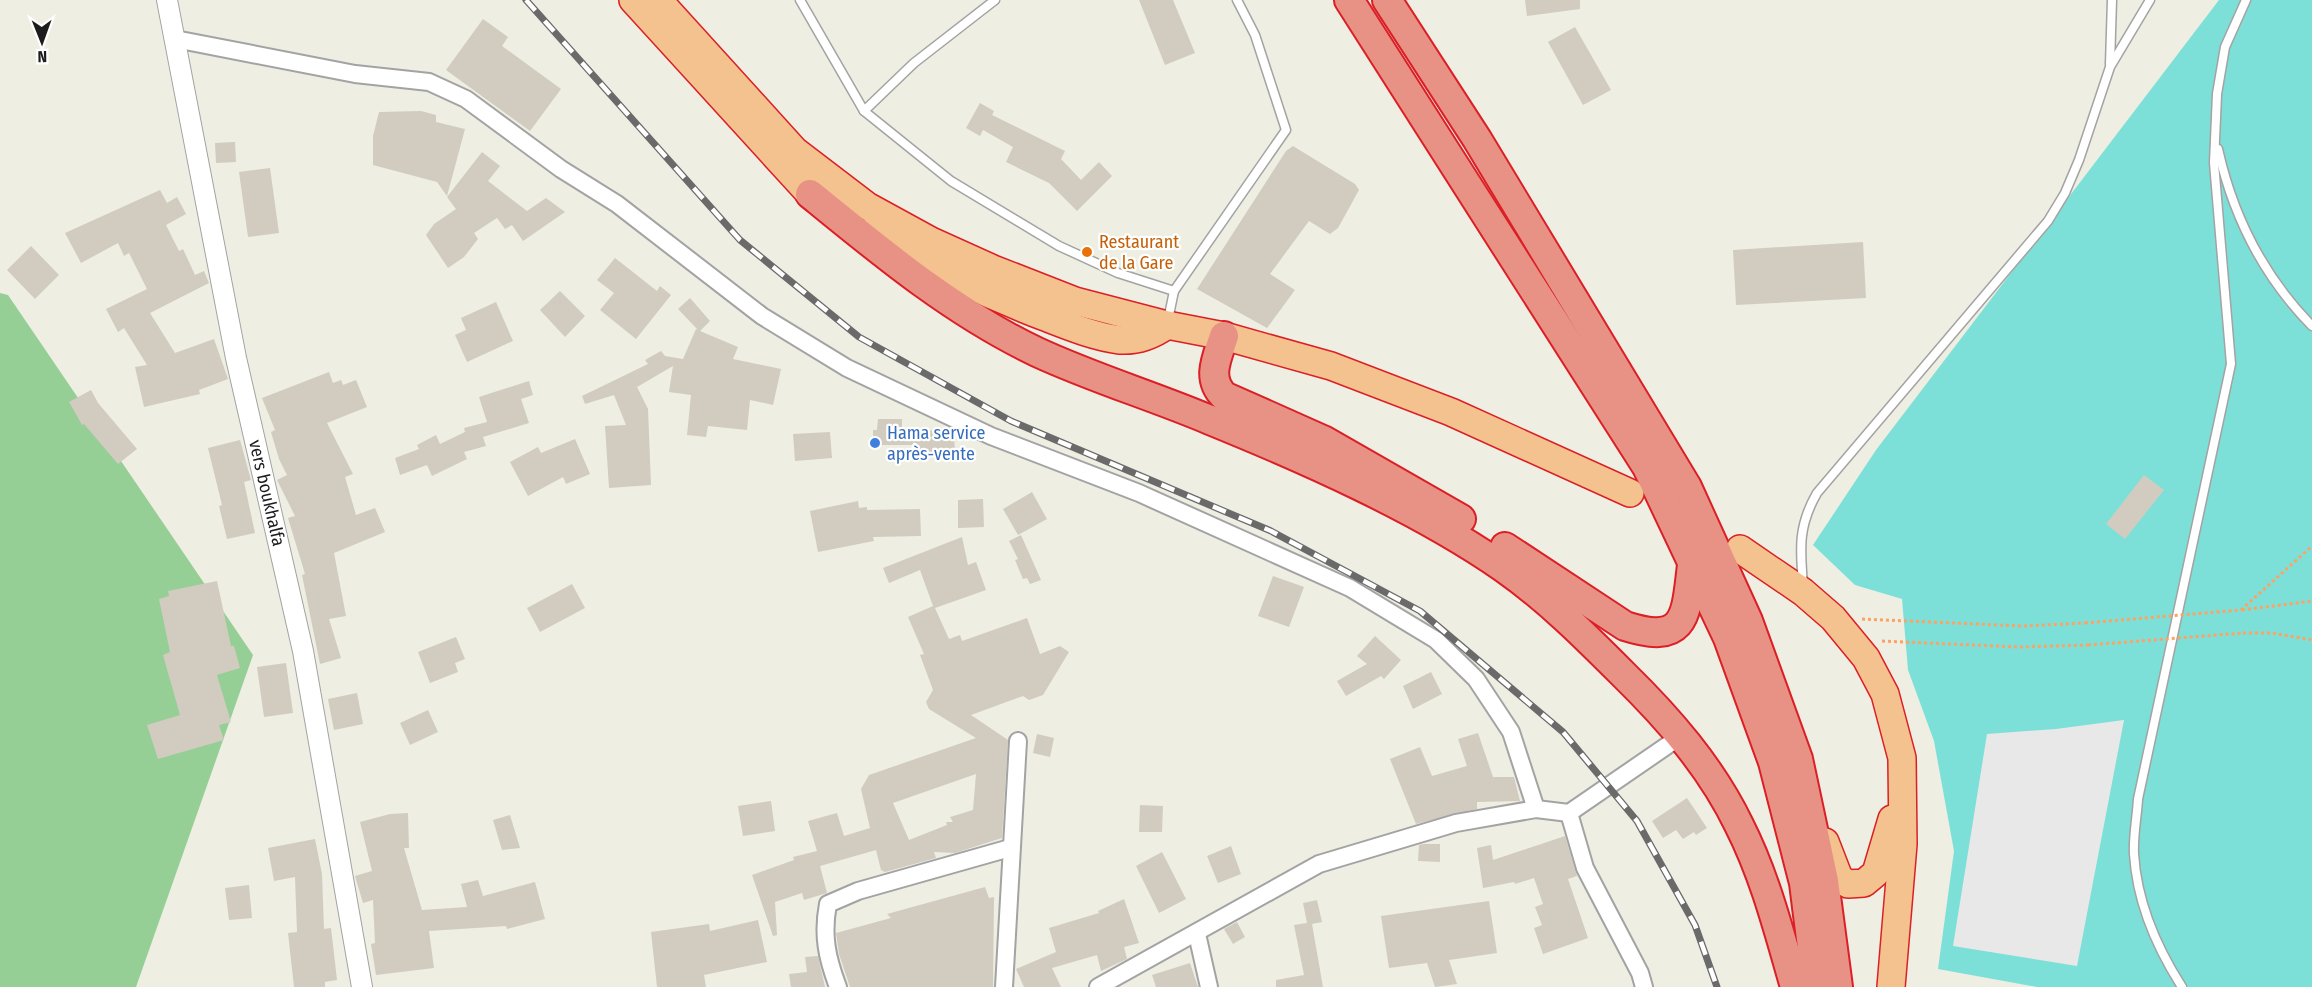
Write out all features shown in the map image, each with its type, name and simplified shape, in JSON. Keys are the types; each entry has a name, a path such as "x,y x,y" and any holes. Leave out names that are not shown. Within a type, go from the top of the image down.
{"highway":[{"path":"633,0 810,194 895,263 968,314 1038,352 1212,421 1358,486 1440,527 1505,568 1561,613 1665,715 1704,765 1739,824 1772,907 1795,987"},
{"path":"658,0 795,151 867,206 931,241 993,269 1075,301 1167,325 1224,336 1331,366 1451,412 1630,493"},
{"path":"1349,0 1647,467 1728,638 1773,762 1804,883 1817,987"},
{"path":"1387,0 1477,139 1687,487 1748,621 1798,759 1836,874 1848,884 1864,884 1876,873 1892,821 1894,722"},
{"path":"810,194 883,239 952,276 1064,325 1109,338 1129,340 1149,336 1167,325"},
{"path":"1224,336 1213,374 1214,382 1224,396 1323,440 1403,484 1464,520 1625,626 1643,632 1660,633 1675,627 1683,619 1687,608 1692,565"},
{"path":"1740,549 1803,592 1833,618 1866,658 1885,694 1902,758 1903,844 1891,987"},
{"path":"1798,759 1824,881 1838,987"}],"street":[{"name":"vers boukhalfa","path":"166,0 236,358 303,651 362,987"},
{"path":"175,39 355,74 429,82 457,95 561,169 617,204 762,316 847,368 991,436 1139,493 1350,588 1436,640 1476,680 1511,732 1536,808"},
{"path":"1098,987 1197,934 1319,864 1456,822 1536,808 1569,813 1681,736"},
{"path":"1004,987 1010,848 1018,741"},
{"path":"1569,813 1585,868 1640,973 1644,987"},
{"path":"838,987 826,957 824,925 828,904 858,891 1010,848"},
{"path":"1197,934 1209,987"}],"lane":[{"path":"800,0 864,111 951,181 1059,246 1118,273 1174,291"},
{"path":"864,111 914,63 995,0"},
{"path":"1167,325 1174,291 1286,130 1255,35 1237,0"},
{"path":"2110,67 2112,0"},
{"path":"1803,592 1800,544 1802,524 1817,493 2048,221 2065,193 2079,160 2110,67 2150,0"},
{"path":"2182,987 2167,963 2142,903 2134,853 2138,799 2231,364 2214,163 2215,135 2217,94 2225,47 2246,0"},
{"path":"2215,135 2236,208 2256,253 2296,310 2312,326"}],"path":[{"path":"2241,610 2312,546"},
{"path":"1833,618 2022,626 2241,610 2312,601"},
{"path":"1850,640 2019,647 2088,645 2243,633 2272,633 2312,640"}],"green space":[{"path":"0,293 8,295 253,655 136,987 0,987"}],"shaded area":[{"path":"2219,0 2312,0 2312,987 2037,987 1938,969 1954,851 1934,741 1908,670 1902,599 1855,585 1813,545 1876,450"},
{"path":"2124,720 2077,966 1953,946 1987,734 2056,729"}],"building":[{"path":"1139,0 1173,0 1195,53 1165,65"},
{"path":"1525,0 1580,0 1580,9 1527,16"},
{"path":"483,19 508,37 502,46 561,89 530,131 446,70"},
{"path":"1575,27 1611,90 1583,105 1548,42"},
{"path":"980,103 994,111 992,115 1065,151 1061,159 1081,180 1099,162 1112,176 1077,211 1049,183 1006,162 1013,147 983,130 980,136 966,128"},
{"path":"421,111 436,115 436,122 465,129 447,196 437,182 373,165 373,136 379,112"},
{"path":"235,142 236,162 216,163 215,143"},
{"path":"1293,146 1355,184 1359,190 1338,228 1330,234 1309,221 1270,274 1295,290 1267,328 1197,289 1286,151"},
{"path":"482,152 500,166 488,181 527,211 546,198 565,212 523,241 512,225 505,229 497,218 474,233 478,239 464,257 448,268 426,235 434,224 456,209 447,197"},
{"path":"270,168 279,233 248,237 239,172"},
{"path":"160,190 167,203 177,197 186,214 166,225 179,251 183,249 195,275 204,271 209,283 150,313 175,353 214,339 228,379 199,390 200,394 144,407 135,367 147,365 124,328 118,332 106,309 147,289 129,253 124,256 118,243 81,263 65,233"},
{"path":"1863,242 1866,298 1736,305 1733,250"},
{"path":"31,246 59,275 35,299 7,270"},
{"path":"615,258 657,291 660,286 671,295 636,339 600,310 614,293 597,280"},
{"path":"560,291 585,316 565,337 540,310"},
{"path":"690,298 710,321 700,331 738,347 733,359 781,369 773,405 750,400 747,430 708,426 706,437 687,435 691,395 669,392 673,366 637,387 648,409 651,485 609,488 605,426 626,425 614,395 585,404 582,396 648,364 645,360 661,351 665,356 683,359 696,329 698,330 678,309"},
{"path":"496,302 513,341 467,362 455,335 466,330 461,318"},
{"path":"329,372 333,383 341,380 343,385 356,380 367,407 327,423 353,474 345,477 356,515 375,508 385,532 334,553 346,616 329,619 341,658 320,664 302,575 305,574 288,518 295,516 277,480 287,475 279,459 271,432 275,430 262,398"},
{"path":"529,381 533,395 521,399 529,423 483,437 486,446 464,452 467,459 432,476 427,465 400,475 395,458 419,449 417,445 436,435 440,444 465,432 464,428 487,422 479,397"},
{"path":"91,390 98,403 137,449 118,464 84,424 82,425 69,402"},
{"path":"878,419 902,419 902,431 954,430 955,455 913,457 912,445 873,445 873,430 877,430"},
{"path":"830,432 832,458 795,461 793,434"},
{"path":"575,439 590,474 566,484 563,477 528,496 510,462 538,447 541,453"},
{"path":"240,440 251,480 244,482 255,533 227,539 219,506 222,505 208,448"},
{"path":"2144,475 2164,490 2125,539 2106,524"},
{"path":"1032,492 1047,519 1018,535 1003,509"},
{"path":"983,499 984,527 958,528 958,500"},
{"path":"858,501 859,508 867,507 867,510 920,509 921,536 873,537 874,541 818,552 810,511"},
{"path":"1021,535 1041,580 1030,584 1027,578 1023,579 1015,560 1018,559 1009,541"},
{"path":"962,537 968,565 976,562 986,590 935,608 949,639 960,635 962,641 1027,618 1040,654 1060,646 1069,652 1043,695 1029,700 1023,696 971,715 1008,740 1002,838 955,853 934,852 936,858 885,872 881,870 876,850 820,866 827,893 804,900 802,893 775,902 777,935 773,936 752,875 794,860 793,857 817,851 808,821 837,813 844,836 870,828 861,789 869,775 976,738 929,709 926,702 933,690 920,655 924,654 908,617 933,606 920,570 889,583 883,568","holes":["976,774 973,810 950,817 953,822 946,822 947,825 909,840 893,803"]},
{"path":"1273,576 1304,587 1289,627 1258,616"},
{"path":"217,581 231,646 234,646 240,668 217,675 231,722 219,725 224,740 158,759 147,725 180,715 163,655 170,652 159,599 169,596 168,591"},
{"path":"572,584 585,608 540,632 527,608"},
{"path":"1375,636 1401,660 1384,679 1381,676 1346,696 1337,681 1367,664 1357,656"},
{"path":"456,637 465,659 455,663 458,672 430,683 418,652"},
{"path":"286,663 293,713 264,717 257,667"},
{"path":"1431,672 1442,694 1413,709 1403,686"},
{"path":"357,693 363,724 334,730 328,699"},
{"path":"428,710 438,732 410,745 400,723"},
{"path":"1478,733 1493,777 1514,777 1520,801 1477,802 1477,809 1416,824 1390,759 1420,747 1432,776 1467,766 1458,739"},
{"path":"1037,734 1054,738 1050,757 1033,753"},
{"path":"1687,798 1707,828 1683,839 1676,830 1663,838 1652,821"},
{"path":"771,801 775,831 743,836 738,806"},
{"path":"1140,805 1163,806 1162,832 1139,832"},
{"path":"408,813 409,848 404,848 422,910 467,907 461,884 478,880 483,896 535,882 545,919 507,929 506,926 429,931 434,968 376,975 371,944 375,943 373,900 363,903 355,876 372,871 360,822 390,814"},
{"path":"510,815 520,848 502,850 493,820"},
{"path":"1565,836 1577,876 1568,879 1588,938 1543,954 1534,928 1542,925 1535,907 1543,904 1534,878 1515,884 1514,882 1483,888 1477,848 1491,845 1493,860"},
{"path":"315,839 322,874 324,929 331,928 337,980 325,982 325,987 294,987 288,933 297,932 295,877 274,881 268,848"},
{"path":"1440,844 1440,862 1418,861 1419,845"},
{"path":"1231,846 1241,874 1218,883 1207,856"},
{"path":"1162,852 1186,899 1159,913 1136,866"},
{"path":"249,885 252,918 229,920 225,888"},
{"path":"985,887 989,898 994,897 993,987 850,987 839,954 836,933 891,918 887,914"},
{"path":"1124,899 1139,943 1124,947 1127,959 1101,971 1097,955 1052,968 1061,987 1024,987 1016,969 1056,952 1049,928 1099,913 1098,911"},
{"path":"1317,900 1322,922 1312,924 1323,987 1276,987 1276,980 1304,975 1294,925 1307,923 1303,903"},
{"path":"1489,901 1497,953 1449,960 1457,984 1435,987 1427,963 1389,968 1381,916"},
{"path":"758,920 767,962 704,975 706,987 657,987 651,932 709,924 710,931"},
{"path":"1237,922 1245,937 1233,944 1224,929"},
{"path":"818,956 825,987 791,987 789,974 807,972 805,957"},
{"path":"1190,963 1198,987 1156,987 1152,975"}],"railway":[{"path":"526,0 740,240 859,337 1011,421 1271,531 1420,611 1563,732 1637,821 1695,925 1717,987"}],"place":[{"name":"Restaurant de la Gare","path":"1087,252"},
{"name":"Hama service après-vente","path":"875,443"}]}
